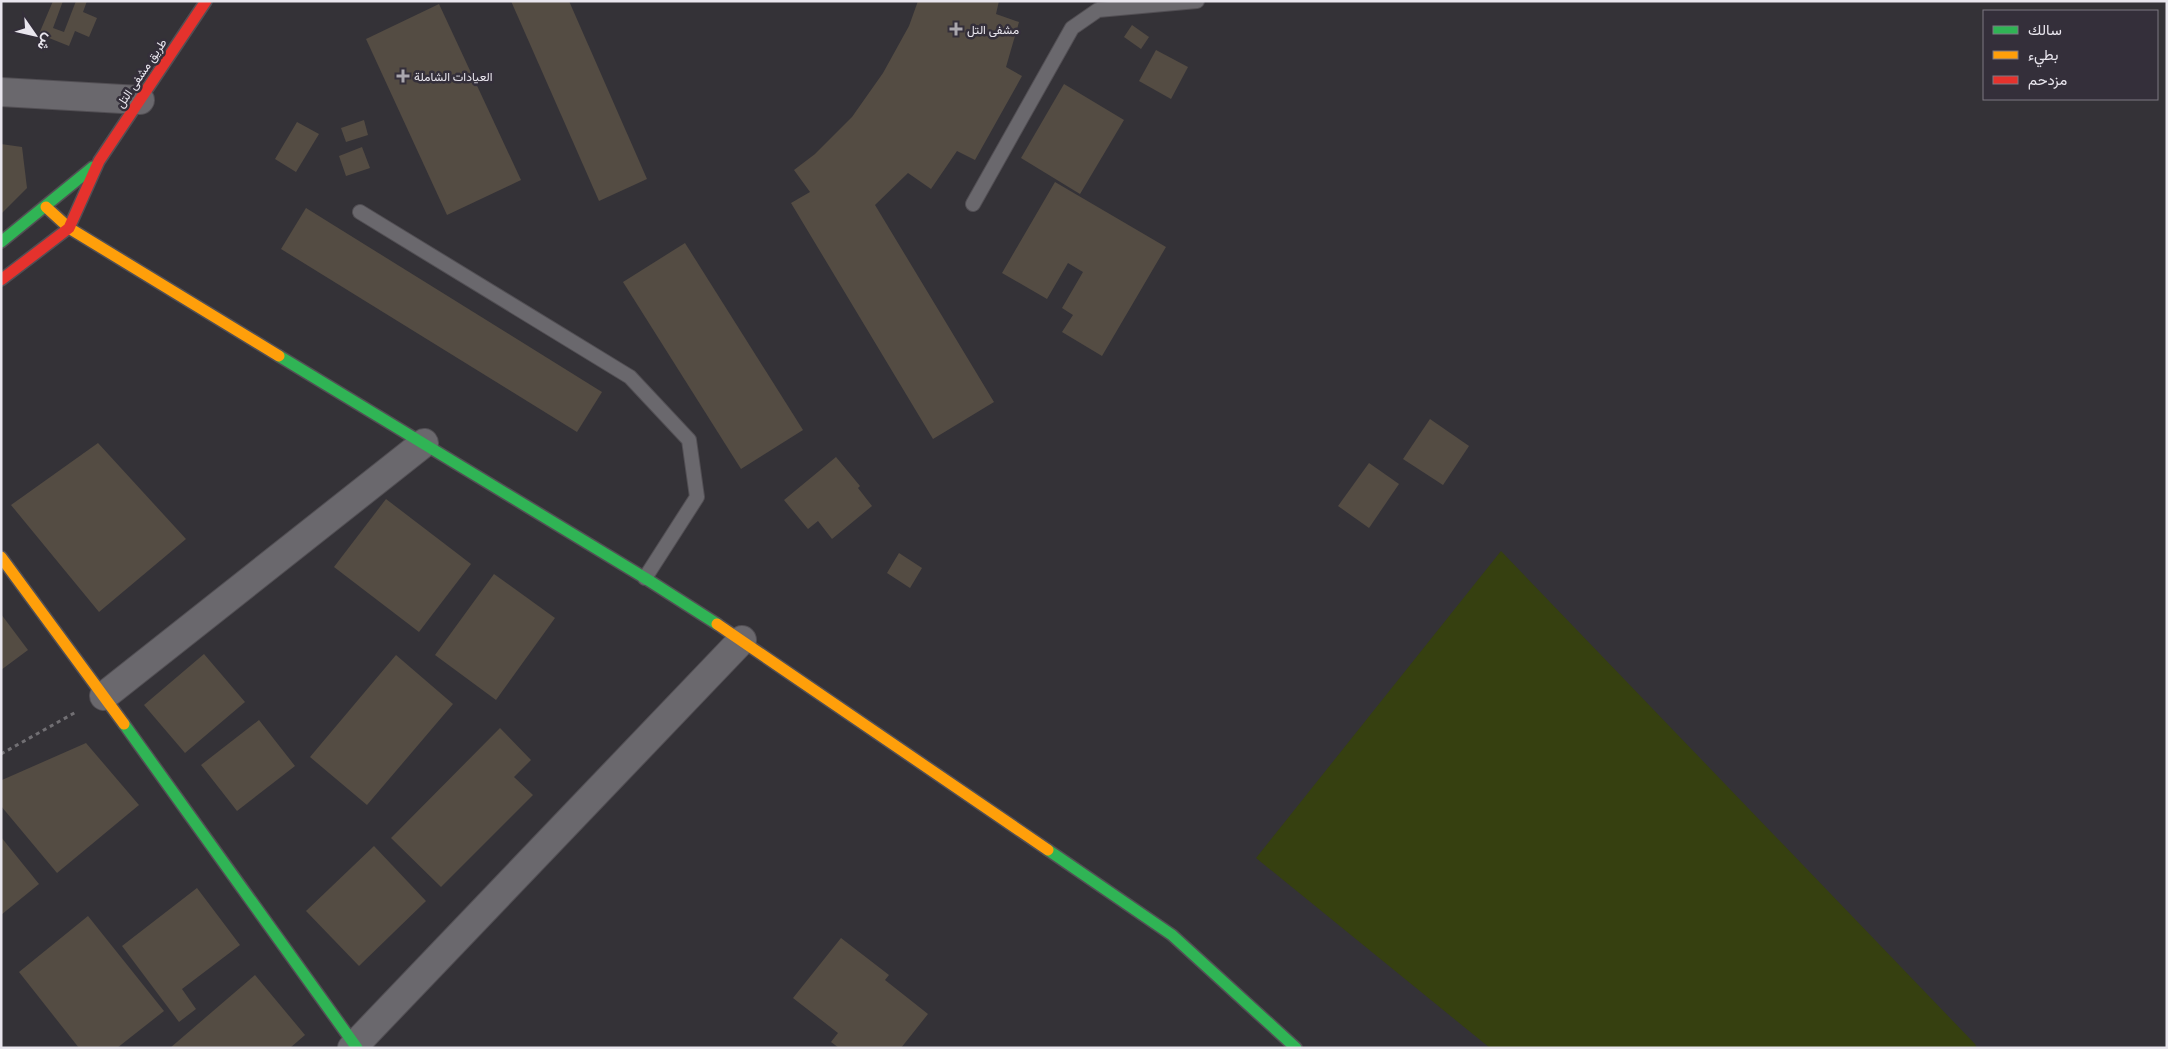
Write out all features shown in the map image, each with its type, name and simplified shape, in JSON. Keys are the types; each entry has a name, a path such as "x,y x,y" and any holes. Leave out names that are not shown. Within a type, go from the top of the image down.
{"street":[{"name":"طريق مشفى التل","path":"1,280 69,228 99,161 206,1"},
{"path":"1,92 140,100"},
{"name":"طريق مشفى التل","path":"1,242 46,207 99,161"},
{"path":"46,207 69,228 645,578 742,640 1172,935 1296,1048"},
{"path":"104,696 424,443"},
{"path":"1,557 104,696 355,1047 742,640"}],"lane":[{"path":"973,204 1072,28 1098,10 1197,1"},
{"path":"360,212 630,377 689,440 698,497 645,578"}],"path":[{"path":"1,754 104,696"}],"green space":[{"path":"1501,551 1977,1048 1490,1048 1256,858"}],"building":[{"path":"53,1 63,1 53,28 64,32 76,1 87,1 83,12 97,18 89,37 75,31 69,46 39,34"},
{"path":"511,1 569,1 647,179 599,201"},
{"path":"918,1 999,1 996,14 1019,22 1006,67 1022,76 975,160 957,151 931,189 908,173 875,205 994,402 933,439 791,203 810,192 794,170 815,154 852,117 883,73 909,26"},
{"path":"439,4 521,180 447,215 366,39"},
{"path":"1132,25 1149,37 1141,49 1124,37"},
{"path":"1156,50 1188,67 1171,99 1139,81"},
{"path":"1064,84 1124,120 1080,194 1021,158"},
{"path":"364,120 368,135 346,142 341,128"},
{"path":"297,122 319,134 296,172 275,159"},
{"path":"1,144 22,147 27,188 1,214"},
{"path":"362,147 370,168 346,176 339,156"},
{"path":"1055,182 1166,247 1102,356 1062,332 1073,315 1062,308 1083,272 1068,263 1047,299 1002,273"},
{"path":"306,208 602,392 577,432 281,249"},
{"path":"685,243 803,430 741,469 623,282"},
{"path":"1430,419 1469,446 1443,485 1403,459"},
{"path":"98,443 186,539 99,612 11,505"},
{"path":"836,457 860,486 858,488 872,506 832,539 818,521 808,529 784,500"},
{"path":"1369,463 1399,484 1369,528 1338,506"},
{"path":"386,499 471,564 419,632 334,567"},
{"path":"899,553 922,568 910,588 887,573"},
{"path":"494,574 555,618 496,700 435,655"},
{"path":"1,614 28,650 1,670"},
{"path":"204,654 245,702 185,753 144,705"},
{"path":"396,655 453,704 367,805 310,757"},
{"path":"259,720 295,766 237,811 201,765"},
{"path":"500,728 531,760 514,777 533,795 441,887 391,838"},
{"path":"86,743 139,805 57,873 1,806 2,780"},
{"path":"1,837 39,884 1,915"},
{"path":"374,846 426,901 359,966 306,911"},
{"path":"197,888 240,945 182,989 196,1009 179,1022 122,946"},
{"path":"88,916 164,1011 117,1048 79,1048 19,972"},
{"path":"841,938 889,975 885,980 928,1014 901,1048 839,1048 831,1042 838,1033 793,998"},
{"path":"255,975 305,1035 290,1048 170,1048"}],"traffic: fast":[{"path":"1,242 93,167"},
{"path":"279,356 645,578 717,624"},
{"path":"124,724 357,1048"},
{"path":"1048,850 1172,935 1296,1048"}],"traffic: slow":[{"path":"46,207 69,228 279,356"},
{"path":"1,557 124,724"},
{"path":"717,624 1048,850"}],"traffic: jam":[{"path":"1,280 69,228 99,161 206,1"}],"place":[{"name":"مشفى التل","path":"956,29"},
{"name":"العيادات الشاملة","path":"403,76"}]}
